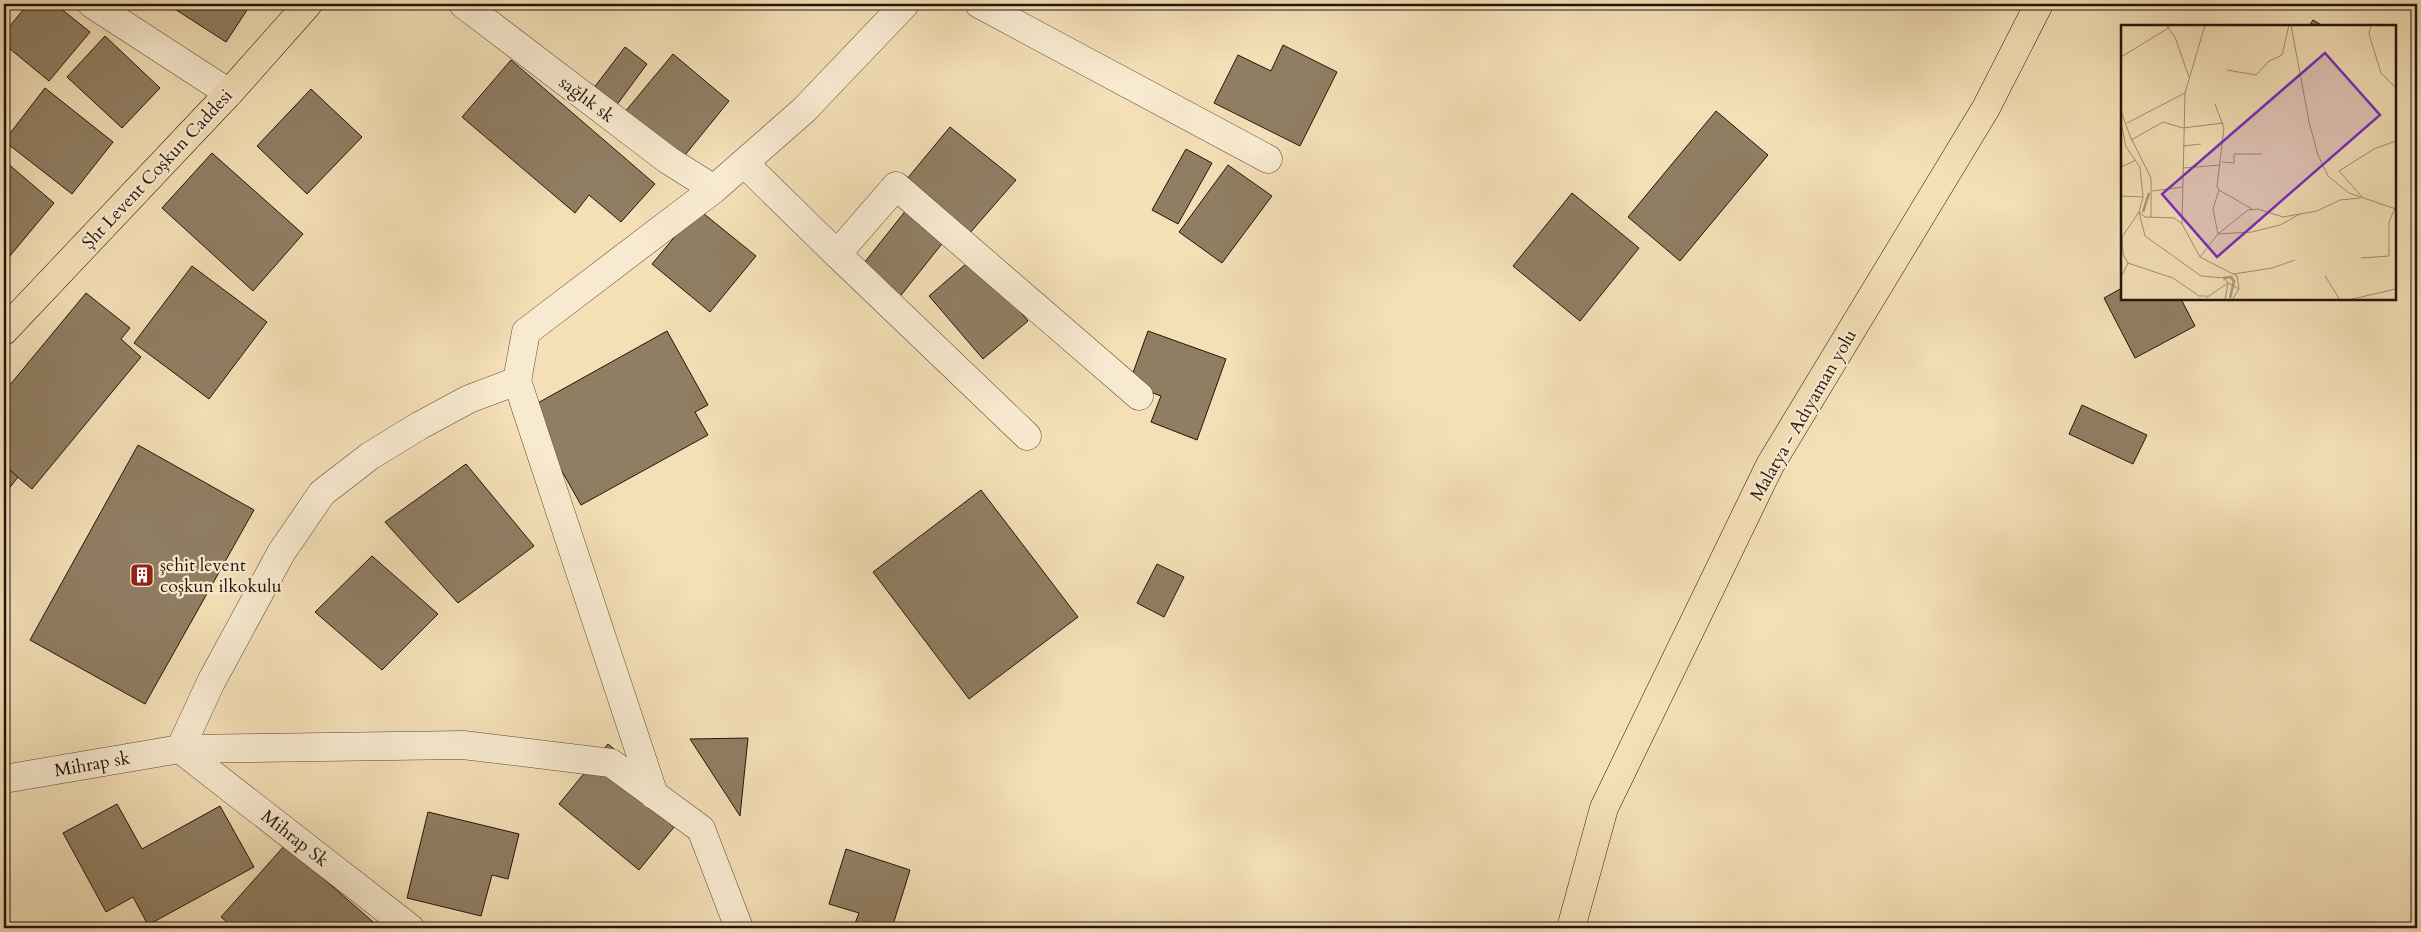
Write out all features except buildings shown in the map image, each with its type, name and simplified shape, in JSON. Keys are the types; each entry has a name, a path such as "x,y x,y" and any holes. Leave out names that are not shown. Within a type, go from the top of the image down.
{"main road":[{"name":"Şht Levent Coşkun Caddesi","path":"4,331 229,93 308,4"},
{"name":"Malatya - Adıyaman yolu","path":"1571,928 1604,808 1770,465 1986,108 2039,4"}],"street":[{"path":"92,4 229,93"},
{"name":"sağlık sk","path":"463,4 668,160 714,189"},
{"path":"654,794 517,381 526,332 714,189 804,110 905,4"},
{"path":"979,4 1268,159"},
{"path":"744,163 836,254 1027,436"},
{"path":"836,254 896,186 1139,396"},
{"path":"180,749 211,682 281,553 322,493 370,456 418,426 469,399 517,381"},
{"name":"Mihrap sk","path":"4,779 180,749 462,746 611,763 701,829 739,928"},
{"name":"Mihrap Sk","path":"180,749 410,928"}],"place":[{"name":"şehit levent coşkun ilkokulu","path":"142,575"}]}
